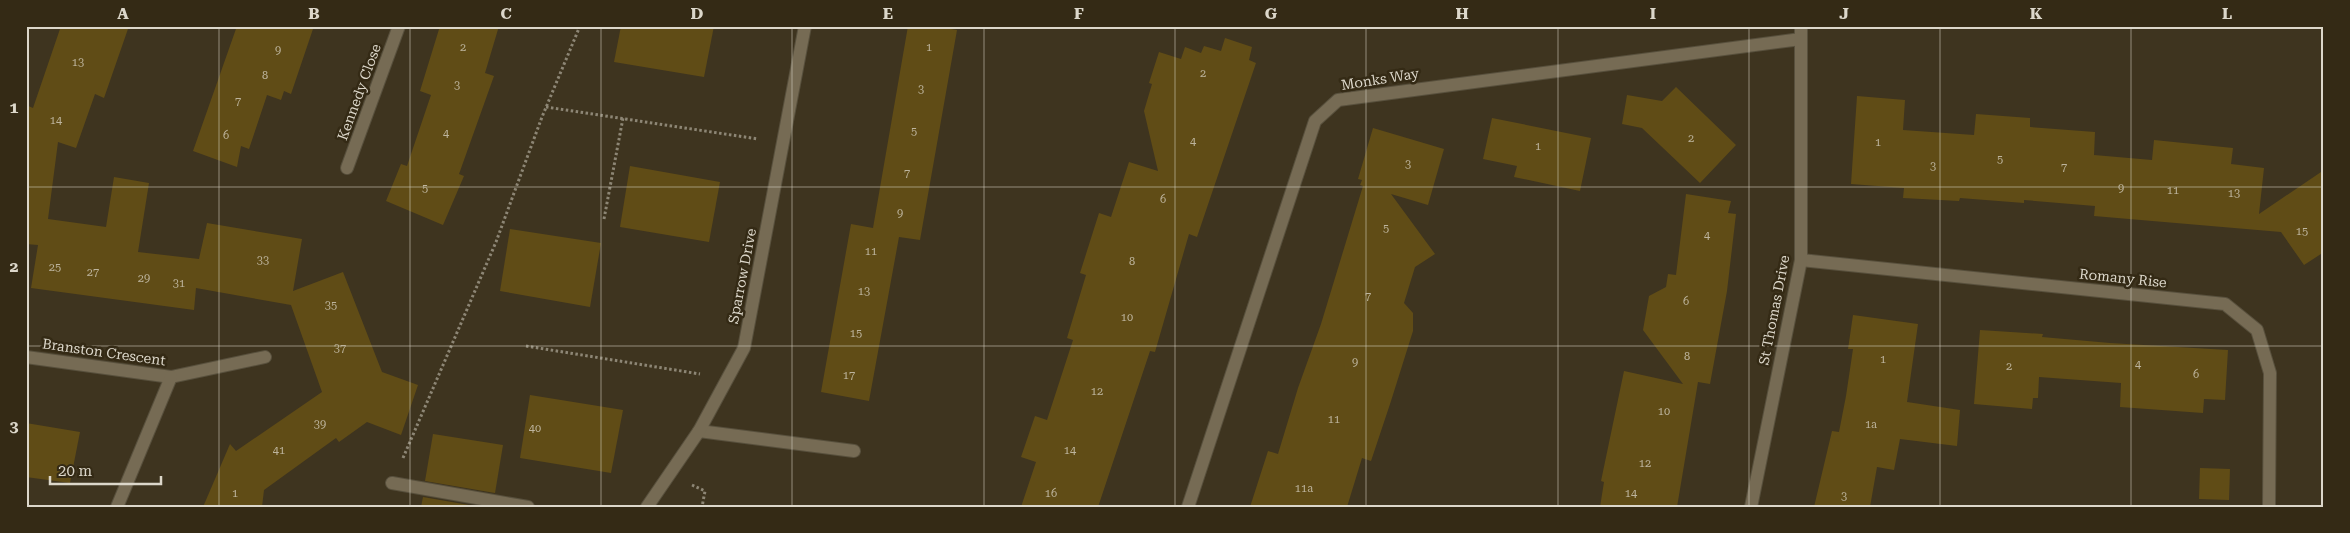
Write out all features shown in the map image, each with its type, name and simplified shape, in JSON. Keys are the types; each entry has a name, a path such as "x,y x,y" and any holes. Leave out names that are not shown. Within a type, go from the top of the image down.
{"street":[{"name":"Kennedy Close","path":"346,168 399,26"},
{"name":"Sparrow Drive","path":"647,507 699,431 744,348 806,26"},
{"name":"St Thomas Drive","path":"1751,507 1801,260 1801,32"},
{"name":"Monks Way","path":"1188,507 1315,121 1338,100 1801,32"},
{"name":"Romany Rise","path":"1801,260 2225,304 2256,330 2270,373 2269,507"},
{"name":"Branston Crescent","path":"26,357 171,377 265,357"},
{"path":"117,507 171,377"},
{"path":"699,431 854,451"},
{"path":"392,483 528,507"}],"path":[{"path":"392,483 496,242 546,107 580,26"},
{"path":"546,107 783,143"},
{"path":"604,219 623,118"},
{"path":"526,346 728,378"}],"building":[{"path":"61,26 129,26 104,98 95,94 76,148 58,142 48,219 106,227 114,177 149,183 138,252 199,259 207,223 302,239 293,291 343,272 382,372 418,385 401,435 367,422 339,442 336,438 264,490 262,507 203,507 230,444 236,451 322,392 291,305 196,288 194,310 31,288 38,245 26,244 26,105 33,108"},
{"path":"237,26 314,26 291,94 284,91 281,100 267,95 249,149 241,146 237,167 193,151"},
{"path":"440,26 499,26 485,73 494,76 459,174 464,176 443,225 386,201 401,164 407,166 431,95 420,91"},
{"path":"621,26 714,26 704,77 614,62"},
{"path":"908,26 933,26 957,30 920,240 899,237 869,401 821,392 851,224 873,228"},
{"path":"1225,38 1252,47 1249,60 1256,63 1197,237 1189,234 1155,352 1150,351 1098,507 1021,507 1036,462 1021,457 1035,416 1047,420 1073,340 1067,338 1086,275 1080,273 1099,213 1111,217 1129,162 1158,171 1144,111 1152,84 1149,83 1159,52 1181,59 1185,47 1201,53 1204,46 1221,51"},
{"path":"1676,87 1736,145 1700,183 1642,128 1622,124 1627,95 1662,101"},
{"path":"1857,96 1905,100 1903,130 1974,135 1976,114 2030,118 2030,127 2095,132 2094,155 2152,160 2154,140 2233,148 2231,164 2264,168 2259,214 2324,170 2324,252 2304,265 2281,232 2094,216 2095,206 2024,200 2024,203 1960,198 1959,201 1903,198 1904,188 1851,184"},
{"path":"1492,118 1591,138 1580,191 1514,177 1517,166 1483,159"},
{"path":"1373,128 1444,149 1428,205 1391,194 1435,254 1415,267 1404,303 1413,313 1413,331 1391,401 1371,461 1362,458 1347,507 1250,507 1268,451 1278,454 1298,388 1321,324 1363,186 1360,185 1362,180 1358,179"},
{"path":"630,166 720,182 709,242 620,227"},
{"path":"1686,194 1731,201 1728,213 1736,214 1727,291 1710,384 1698,382 1677,507 1600,507 1604,482 1601,481 1624,371 1683,384 1643,330 1649,296 1666,287 1668,274 1676,275"},
{"path":"510,229 601,243 590,307 500,291"},
{"path":"1853,315 1918,324 1907,402 1960,410 1957,446 1900,439 1894,470 1877,467 1870,507 1814,507 1832,431 1839,432 1853,349 1848,349"},
{"path":"1980,330 2043,334 2042,337 2110,343 2228,350 2225,400 2204,399 2203,413 2120,407 2121,383 2039,377 2038,398 2033,398 2032,409 1974,404"},
{"path":"530,395 623,410 611,473 520,458"},
{"path":"26,423 80,432 70,483 26,477"},
{"path":"433,434 503,445 495,493 425,481"},
{"path":"2200,468 2230,469 2229,500 2199,499"},
{"path":"423,497 480,507 421,507"}]}
